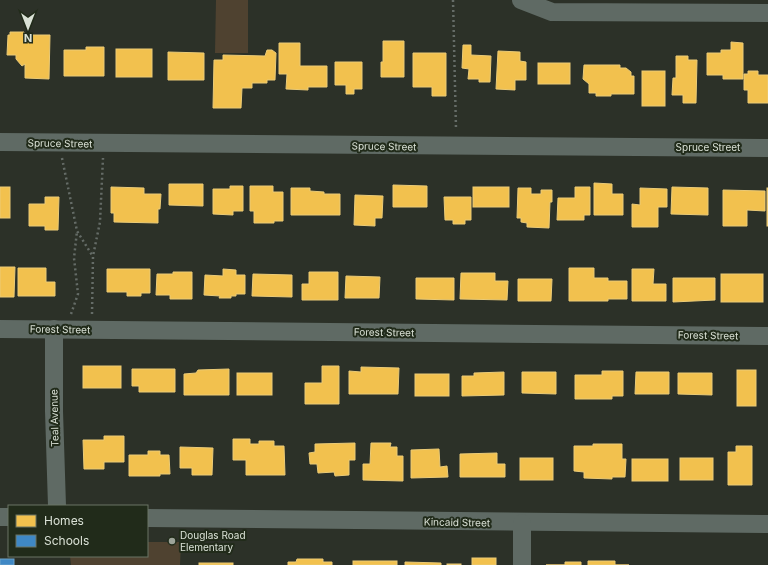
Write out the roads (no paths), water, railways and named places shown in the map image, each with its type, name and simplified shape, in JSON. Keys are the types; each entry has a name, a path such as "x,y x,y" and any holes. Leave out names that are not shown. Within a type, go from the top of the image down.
{"street":[{"path":"521,0 552,12 768,13"},
{"name":"Spruce Street","path":"0,142 768,148"},
{"name":"Forest Street","path":"0,329 768,336"},
{"name":"Teal Avenue","path":"54,329 54,411 57,505"},
{"name":"Kincaid Street","path":"148,518 522,523 768,524"},
{"path":"522,523 522,565"}],"place":[{"name":"Douglas Road Elementary","path":"172,541"}]}
